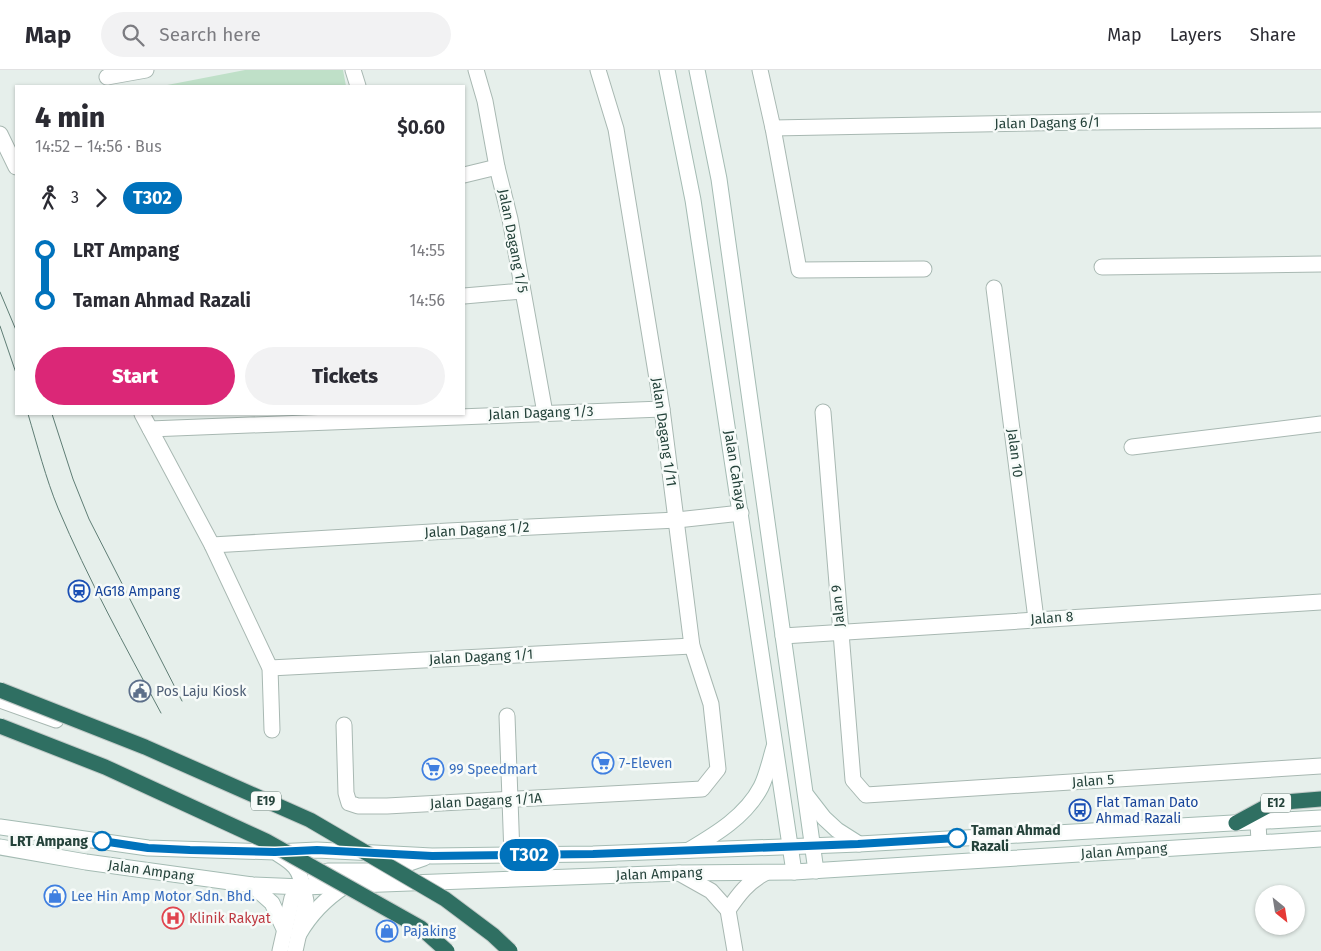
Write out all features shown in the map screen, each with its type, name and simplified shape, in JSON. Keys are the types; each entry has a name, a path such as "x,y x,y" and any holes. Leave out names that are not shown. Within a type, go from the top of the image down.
{"highway":[{"name":"E19","path":"0,690 145,747 310,820 446,899 510,951"},
{"path":"0,726 105,767 266,841 421,928 447,951"},
{"name":"E12","path":"1236,823 1274,803 1321,799"}],"street":[{"path":"107,78 146,70"},
{"path":"353,70 358,85"},
{"name":"Jalan Dagang 1/5","path":"476,70 485,101 497,167 510,219 545,413"},
{"name":"Jalan Dagang 1/11","path":"598,70 616,129 662,409 692,646 711,704 718,769 702,789"},
{"name":"Jalan Cahaya","path":"667,70 693,200 794,872"},
{"name":"Jalan Cahaya","path":"697,70 720,179 816,871"},
{"path":"760,70 773,128 799,270 924,269"},
{"name":"Jalan Dagang 6/1","path":"773,128 1076,122 1321,120"},
{"path":"0,134 15,165"},
{"path":"465,175 497,167"},
{"path":"1102,267 1321,264"},
{"name":"Jalan 10","path":"994,288 1036,619"},
{"path":"465,296 522,291"},
{"name":"Jalan Dagang 1/3","path":"465,415 662,409"},
{"name":"Jalan 9","path":"823,412 853,780 866,795"},
{"path":"143,415 212,545 270,668 272,730"},
{"name":"Jalan Dagang 1/3","path":"150,429 280,419 457,415"},
{"path":"1132,446 1321,424"},
{"name":"Jalan Dagang 1/2","path":"212,545 677,520 741,513"},
{"name":"Jalan 8","path":"783,636 1321,602"},
{"name":"Jalan Dagang 1/1","path":"270,668 692,646"},
{"path":"0,700 56,720"},
{"path":"506,716 512,855"},
{"name":"Jalan Dagang 1/1A","path":"344,725 346,793 349,803 358,806 510,800 702,789"},
{"path":"688,850 718,832 744,811 754,799 762,785 776,743"},
{"name":"Jalan 5","path":"866,795 1321,766"},
{"path":"806,795 824,818 837,830 858,844"},
{"name":"Jalan Ampang","path":"0,827 148,848 275,852 317,850 432,856 813,846 1321,818"},
{"path":"1258,822 1259,842"},
{"name":"Jalan Ampang","path":"0,847 86,862 252,885 304,887 679,873 816,871 1321,839"},
{"path":"275,852 297,868 304,887 306,901 292,932 280,951"},
{"path":"304,887 312,877 319,873 328,871 387,872 432,856"},
{"path":"679,873 711,891 728,910 735,951"},
{"path":"728,910 743,889 753,880 766,873"},
{"path":"252,885 272,903 292,932 295,951"},
{"path":"292,932 326,898 345,886"}],"green space":[{"path":"245,70 343,70 346,85 167,85"}],"tram line":[{"path":"0,292 15,328"},
{"path":"0,326 15,370"},
{"path":"28,415 58,508 107,612 161,713"},
{"path":"52,415 73,479 89,519 182,701"}],"bus line":[{"name":"T302","path":"102,841 148,848 190,850 275,852 317,850 432,856 593,854 858,844 957,838"}],"place":[{"name":"AG18 Ampang","path":"79,591"},
{"name":"Pos Laju Kiosk","path":"140,691"},
{"name":"7-Eleven","path":"603,763"},
{"name":"99 Speedmart","path":"433,769"},
{"name":"Flat Taman Dato Ahmad Razali","path":"1080,810"},
{"name":"Taman Ahmad Razali","path":"957,838"},
{"name":"LRT Ampang","path":"102,841"},
{"name":"Lee Hin Amp Motor Sdn. Bhd.","path":"55,896"},
{"name":"Klinik Rakyat","path":"173,918"},
{"name":"Pajaking","path":"387,931"}]}
